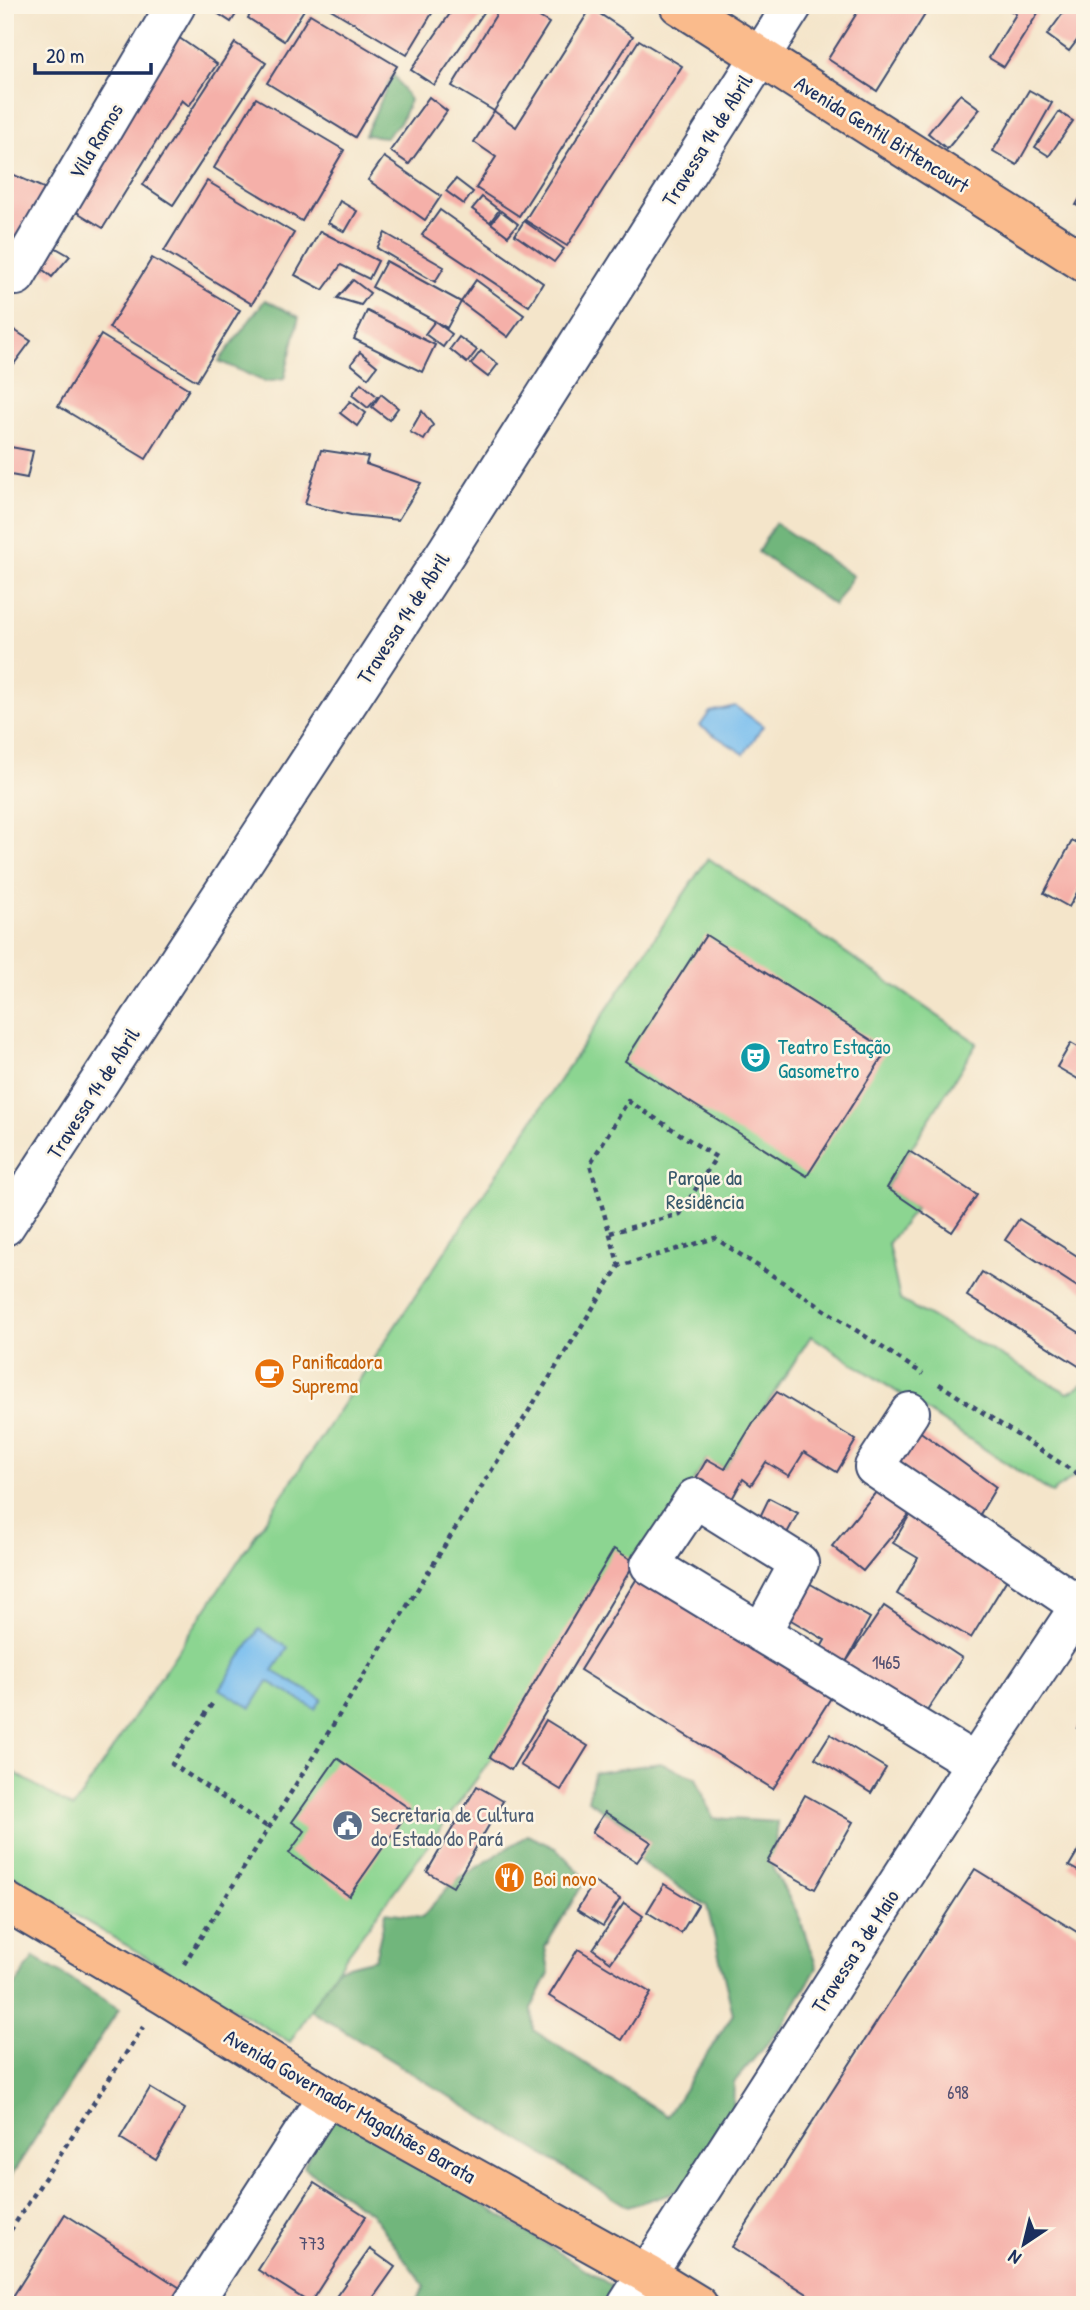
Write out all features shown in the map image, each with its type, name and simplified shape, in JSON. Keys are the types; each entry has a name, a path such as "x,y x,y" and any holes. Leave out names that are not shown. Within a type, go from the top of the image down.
{"main road":[{"name":"Avenida Gentil Bittencourt","path":"679,5 1085,262"},
{"name":"Avenida Governador Magalhães Barata","path":"5,1901 164,1995 637,2289 698,2305"}],"street":[{"name":"Vila Ramos","path":"16,276 176,5"},
{"name":"Travessa 14 de Abril","path":"5,1226 447,551 793,5"},
{"path":"910,1412 874,1467 1082,1602"},
{"name":"Travessa 3 de Maio","path":"637,2289 975,1763 1082,1602"},
{"path":"761,1633 975,1763"},
{"path":"192,2305 327,2096"}],"path":[{"path":"610,1233 680,1214 716,1157 628,1101 590,1164 619,1266"},
{"path":"5,2239 164,1995 619,1266 715,1238 925,1375"},
{"path":"937,1383 1085,1479"},
{"path":"212,1704 172,1764 269,1828"}],"green space":[{"path":"393,74 410,100 401,121 386,137 365,135"},
{"path":"265,300 299,317 284,379 265,382 219,361"},
{"path":"775,523 853,576 834,605 758,552"},
{"name":"Parque da Residência","path":"708,858 977,1043 887,1187 916,1208 888,1244 900,1300 1068,1393 1085,1383 1085,1460 1077,1474 1052,1493 811,1336 725,1469 706,1460 691,1487 337,1969 290,2042 33,1890 5,1869 5,1767 73,1808"},
{"path":"660,1763 696,1778 713,1818 777,1822 773,1869 798,1914 817,1968 783,2025 734,2082 733,2112 686,2188 628,2207 310,2010 337,1969 375,1959 386,1912 422,1917 451,1884 528,1835 557,1849 586,1879 545,1947 549,1973 532,2007 533,2030 667,2116 733,2014 707,1906 634,1857 650,1842 588,1800 594,1773"},
{"path":"34,1957 119,2009 5,2185 5,2001"},
{"path":"334,2110 631,2298 627,2305 413,2305 425,2287 371,2213 303,2167"}],"water":[{"path":"735,706 763,726 744,754 700,726 710,712"},
{"path":"259,1629 288,1648 273,1671 322,1699 315,1709 268,1681 251,1708 220,1689"}],"building":[{"path":"205,5 242,5 231,22"},
{"path":"256,5 307,5 284,41 248,18"},
{"path":"324,5 437,5 407,55"},
{"path":"456,5 489,5 434,85 411,70"},
{"path":"502,5 520,5 549,23 494,111 452,86"},
{"path":"862,5 931,5 877,91 828,59"},
{"path":"1002,5 1043,5 1004,67 989,58 1016,14"},
{"path":"1069,5 1085,5 1085,30 1069,51 1047,35"},
{"path":"591,8 633,36 519,216 476,188 496,157 474,142 494,111 516,127"},
{"path":"310,14 397,66 355,137 267,83"},
{"path":"175,35 217,64 189,106 182,100 103,228 72,209"},
{"path":"639,40 682,66 567,246 525,220"},
{"path":"235,43 266,63 173,205 143,185"},
{"path":"1029,90 1052,103 1017,165 993,151"},
{"path":"960,94 980,109 947,149 928,133"},
{"path":"429,97 447,111 409,164 390,151"},
{"path":"256,98 344,150 302,221 214,168"},
{"path":"1059,112 1073,121 1049,156 1035,147"},
{"path":"384,157 441,196 425,220 368,180"},
{"path":"5,171 48,190 5,262"},
{"path":"456,179 473,192 464,204 446,191"},
{"path":"207,181 294,233 252,304 164,251"},
{"path":"1085,189 1085,210 1076,205"},
{"path":"482,197 499,210 490,222 472,209"},
{"path":"340,201 357,211 345,232 328,223"},
{"path":"440,210 543,283 529,306 422,235"},
{"path":"501,211 518,224 508,236 491,223"},
{"path":"524,221 564,249 554,262 515,235"},
{"path":"320,231 378,261 369,279 341,265 323,290 295,275"},
{"path":"385,233 444,267 435,282 377,248"},
{"path":"49,244 70,256 52,277 36,264"},
{"path":"152,258 240,310 197,381 109,328"},
{"path":"386,261 461,302 447,328 436,322 452,334 443,347 425,334 435,321 372,287"},
{"path":"353,280 370,293 361,305 337,298"},
{"path":"476,280 524,315 508,337 461,302"},
{"path":"367,311 435,345 422,372 354,339"},
{"path":"5,324 31,341 5,376"},
{"path":"101,335 189,389 146,459 58,406"},
{"path":"459,337 477,350 467,363 450,349"},
{"path":"481,351 498,364 488,377 471,364"},
{"path":"360,352 377,366 368,378 351,364"},
{"path":"361,383 378,397 368,408 352,395"},
{"path":"381,394 398,408 389,420 372,407"},
{"path":"350,401 366,413 357,426 340,413"},
{"path":"422,411 433,425 424,440 410,432"},
{"path":"5,446 33,451 27,478 5,474"},
{"path":"321,450 368,457 366,464 421,483 398,520 351,515 305,504"},
{"path":"1072,841 1085,847 1085,878 1069,907 1044,893"},
{"path":"706,935 887,1050 807,1176 625,1061"},
{"path":"1071,1043 1085,1051 1085,1083 1057,1067"},
{"path":"909,1151 977,1195 952,1232 887,1188"},
{"path":"1019,1219 1085,1261 1085,1292 1005,1240"},
{"path":"982,1272 1085,1336 1085,1370 967,1296"},
{"path":"777,1392 856,1440 837,1472 804,1452 789,1476 766,1462 751,1485 743,1479 727,1508 691,1487 707,1459 725,1469 754,1421"},
{"path":"911,1425 996,1487 976,1521 897,1464"},
{"path":"881,1486 912,1511 863,1571 832,1546"},
{"path":"769,1498 798,1513 786,1535 758,1521"},
{"path":"912,1511 1012,1571 971,1638 897,1594 918,1558 893,1543"},
{"path":"614,1549 635,1562 511,1770 490,1757"},
{"path":"641,1572 834,1693 773,1789 580,1670"},
{"path":"800,1578 870,1618 846,1662 884,1606 962,1658 921,1720 818,1653 825,1640 779,1613"},
{"path":"1085,1715 1085,1732 1077,1728"},
{"path":"546,1720 588,1746 561,1790 520,1765"},
{"path":"830,1734 886,1768 871,1793 815,1758"},
{"name":"Secretaria de Cultura do Estado do Pará","path":"337,1758 410,1809 349,1896 289,1853 305,1831 292,1822"},
{"path":"477,1786 503,1801 453,1887 427,1872"},
{"path":"805,1795 853,1822 815,1889 767,1862"},
{"path":"605,1812 651,1842 637,1862 592,1832"},
{"path":"1085,1839 1085,1875 1069,1866"},
{"path":"975,1869 1085,1937 1085,2305 825,2305 732,2247"},
{"path":"594,1882 620,1899 603,1926 577,1910"},
{"path":"664,1884 698,1905 681,1933 647,1912"},
{"path":"624,1903 643,1916 611,1962 593,1949"},
{"path":"578,1949 651,1993 622,2040 549,1996"},
{"path":"150,2088 185,2109 156,2160 120,2138"},
{"path":"314,2183 366,2216 310,2303 258,2270"},
{"path":"65,2214 185,2291 176,2305 23,2305 12,2298"},
{"path":"370,2249 395,2267 368,2305 330,2305"}],"place":[{"name":"Teatro Estação Gasometro","path":"755,1058"},
{"name":"Panificadora Suprema","path":"269,1373"},
{"name":"Secretaria de Cultura do Estado do Pará","path":"348,1826"},
{"name":"Boi novo","path":"510,1878"}]}
